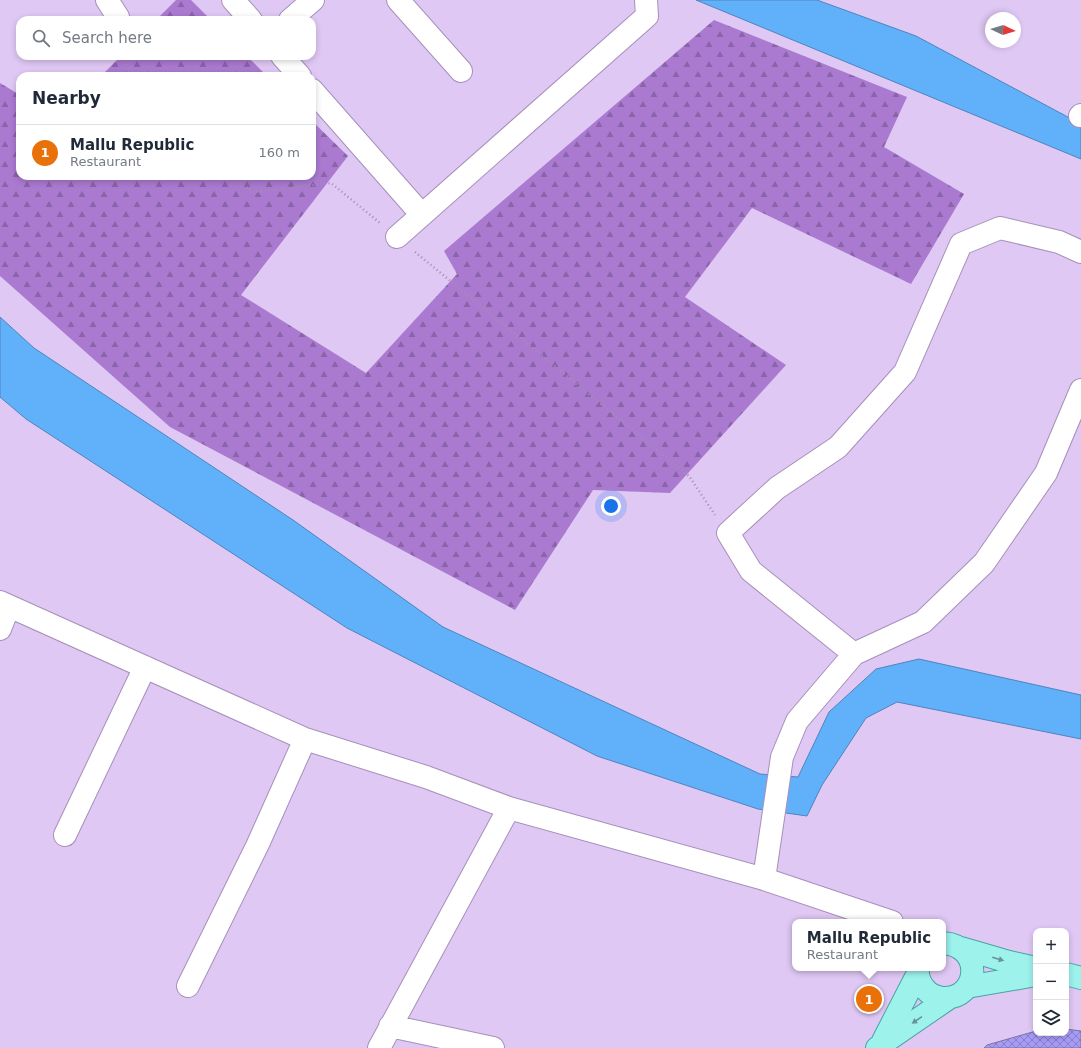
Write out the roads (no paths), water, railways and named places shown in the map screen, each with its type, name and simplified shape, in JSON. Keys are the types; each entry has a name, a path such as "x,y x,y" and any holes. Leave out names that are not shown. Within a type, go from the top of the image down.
{"main road":[{"path":"950,944 1009,962 1033,967"},
{"path":"879,1046 949,998 959,994 967,987 972,977 972,966 969,956 950,944"},
{"path":"918,972 921,985 928,993 938,997 949,998"},
{"path":"879,1046 918,972"},
{"path":"1069,975 1081,978"},
{"path":"967,987 1033,976"}],"street":[{"path":"233,0 247,16"},
{"path":"295,16 313,0"},
{"path":"398,0 461,71"},
{"path":"397,237 647,16 646,0"},
{"path":"286,60 296,72"},
{"path":"316,95 422,215"},
{"path":"854,654 751,571 728,533 777,488 838,447 905,372 961,244 1000,228 1060,242 1081,252"},
{"path":"764,879 782,757 797,721 854,654 923,622 984,563 1046,473 1081,390"},
{"path":"0,628 4,604 305,739 426,777 509,808 764,879 881,919"},
{"path":"65,835 145,667"},
{"path":"188,986 258,844 305,739"},
{"path":"379,1048 509,808"},
{"path":"390,1026 493,1048"}],"water":[{"path":"696,0 817,0 916,36 1081,124 1081,159"},
{"path":"0,317 34,348 293,520 443,627 760,774 798,777 829,712 876,669 919,659 1081,695 1081,739 897,702 866,718 822,785 807,816 758,809 597,756 347,628 26,419 0,397"}],"place":[{"name":"Mallu Republic","path":"869,999"}]}
